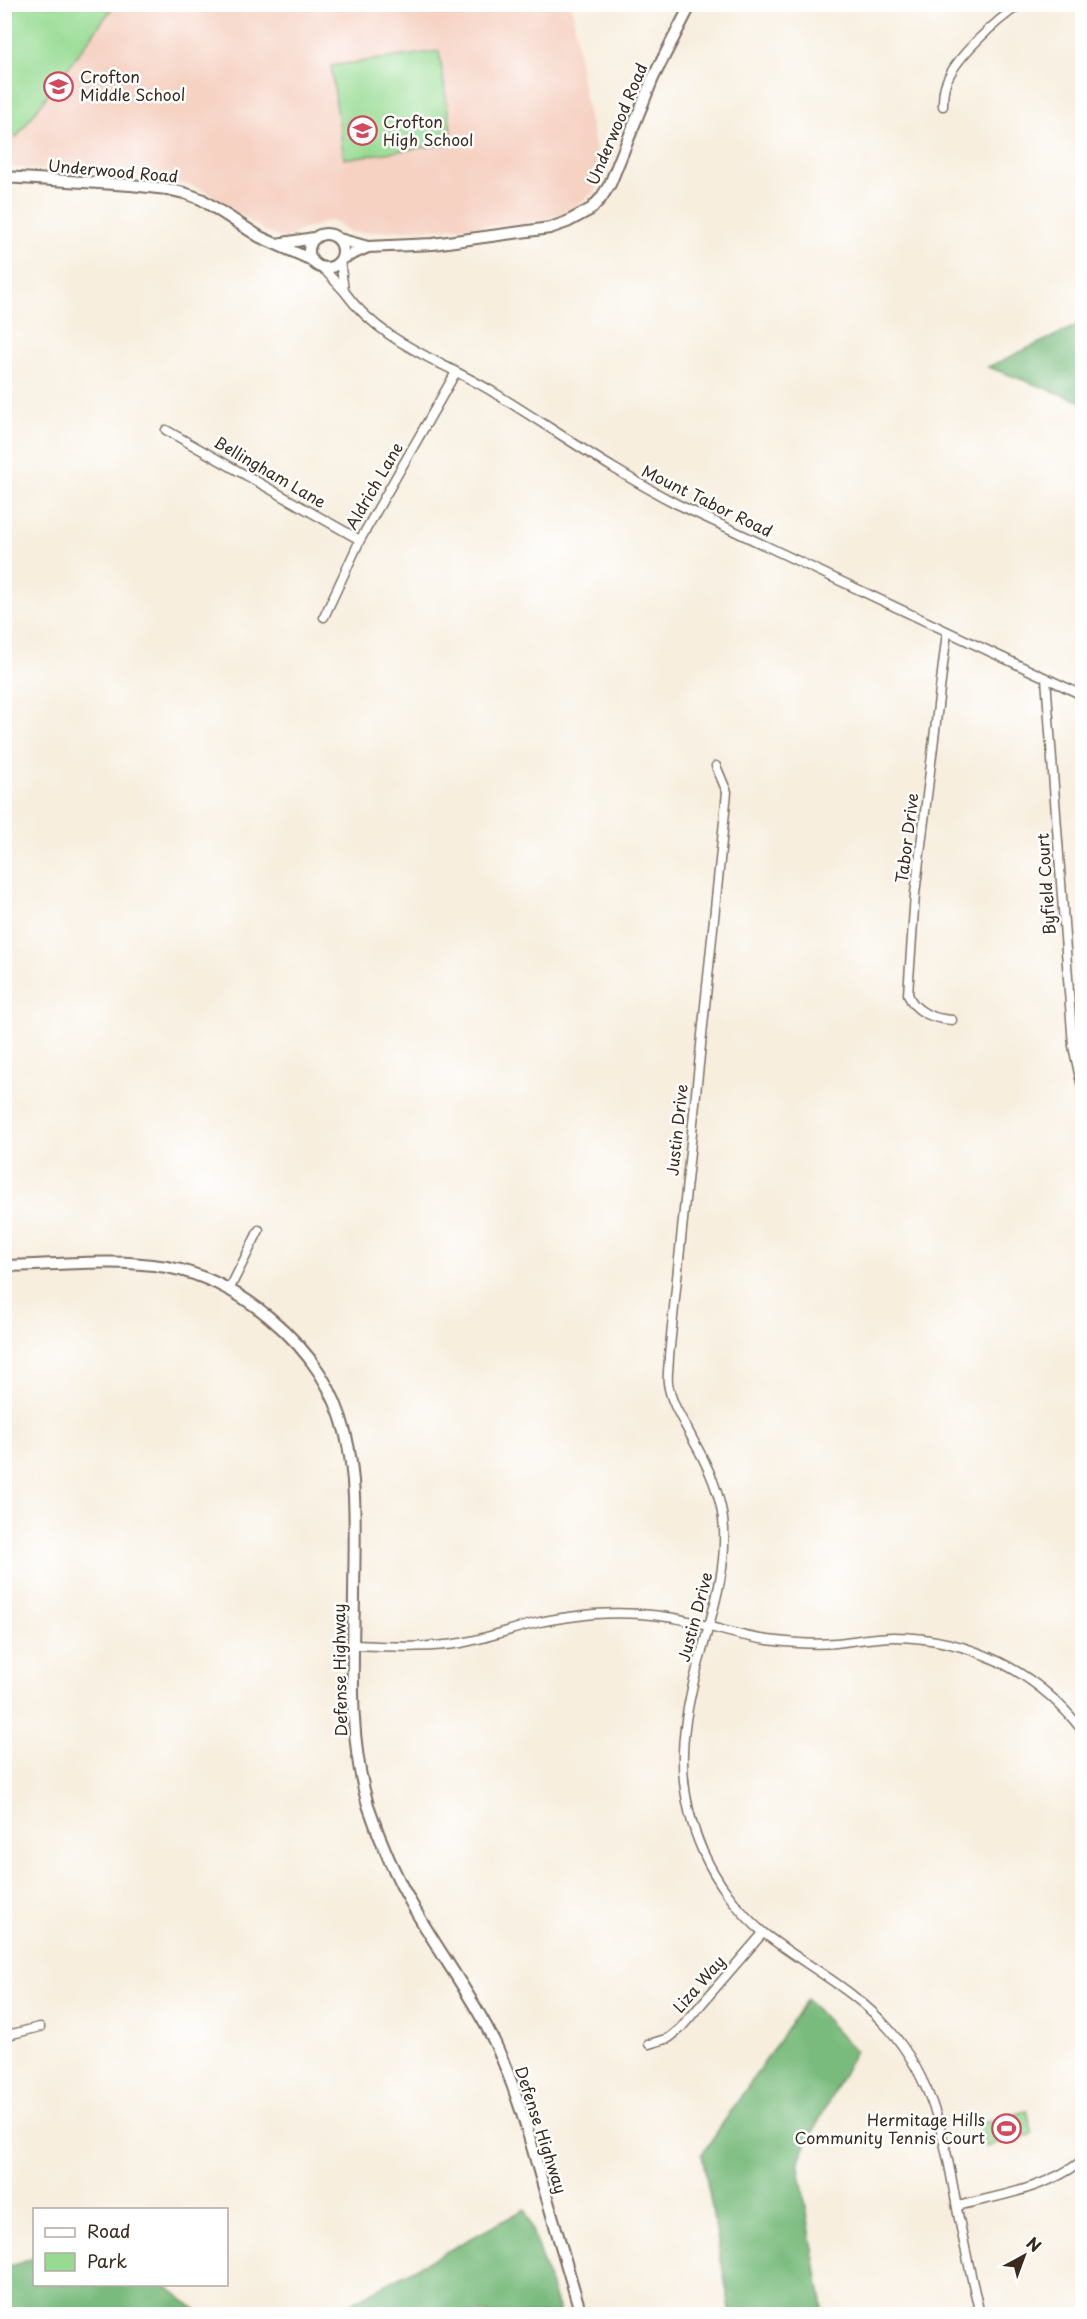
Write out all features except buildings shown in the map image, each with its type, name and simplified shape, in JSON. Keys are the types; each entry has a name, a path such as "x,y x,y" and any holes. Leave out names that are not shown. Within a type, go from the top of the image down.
{"main road":[{"name":"Underwood Road","path":"339,239 368,247 433,244 528,232 567,222 591,209 601,198 617,169 653,78 691,4"},
{"name":"Underwood Road","path":"4,177 167,189 201,199 260,237 312,260"},
{"path":"277,244 329,234 339,239 343,248 341,259 333,266 322,267 312,260 309,249 314,238"},
{"name":"Underwood Road","path":"341,259 368,247"},
{"name":"Defense Highway","path":"4,1266 149,1265 188,1272 229,1290 266,1314 296,1342 323,1377 343,1420 353,1472 355,1734 362,1780 376,1827 398,1880 474,2003 497,2047 526,2125 581,2314"}],"street":[{"path":"943,106 943,91 952,71 984,34 1021,4"},
{"path":"341,259 344,291"},
{"name":"Mount Tabor Road","path":"322,267 378,329 492,392 599,460 667,499 1083,695"},
{"name":"Aldrich Lane","path":"324,617 360,540 456,372"},
{"name":"Bellingham Lane","path":"166,430 360,540"},
{"name":"Tabor Drive","path":"947,632 915,894 908,994 912,1002 924,1013 934,1018 952,1020"},
{"name":"Byfield Court","path":"1046,678 1073,1046 1083,1087"},
{"name":"Justin Drive","path":"716,766 727,792 668,1382 677,1410 710,1472 721,1508 724,1559 721,1581 688,1700 682,1745 683,1781 692,1824 704,1853 733,1900 763,1933 873,2011 907,2053 920,2074 938,2116 980,2314"},
{"path":"229,1290 259,1230"},
{"path":"353,1645 436,1646 464,1642 541,1622 603,1614 637,1614 691,1622 763,1640 794,1643 838,1643 894,1637 937,1641 964,1647 1003,1662 1037,1683 1068,1712 1083,1730"},
{"name":"Liza Way","path":"649,2044 669,2037 680,2029 763,1933"},
{"path":"4,2036 40,2027"},
{"path":"957,2206 1028,2189 1062,2175 1083,2161"}],"shaded area":[{"name":"Crofton High School","path":"4,5 572,5 582,82 602,181 594,192 575,208 548,219 526,224 352,233 331,220 299,231 286,240 269,234 207,192 190,185 154,179 5,167"}],"green space":[{"path":"110,4 113,7 16,138 5,130 5,5"},
{"path":"439,51 453,143 344,159 331,66"},
{"path":"1082,323 1082,402 988,367"},
{"path":"807,1999 855,2051 798,2161 824,2314 731,2314 702,2154"},
{"name":"Hermitage Hills Community Tennis Court","path":"1027,2111 1033,2134 986,2147 979,2124"},
{"path":"525,2209 560,2314 331,2314"},
{"path":"33,2258 33,2286 166,2286 201,2314 5,2314 5,2268"}],"place":[{"name":"Crofton Middle School","path":"59,86"},
{"name":"Crofton High School","path":"362,131"},
{"name":"Hermitage Hills Community Tennis Court","path":"1006,2129"}]}
